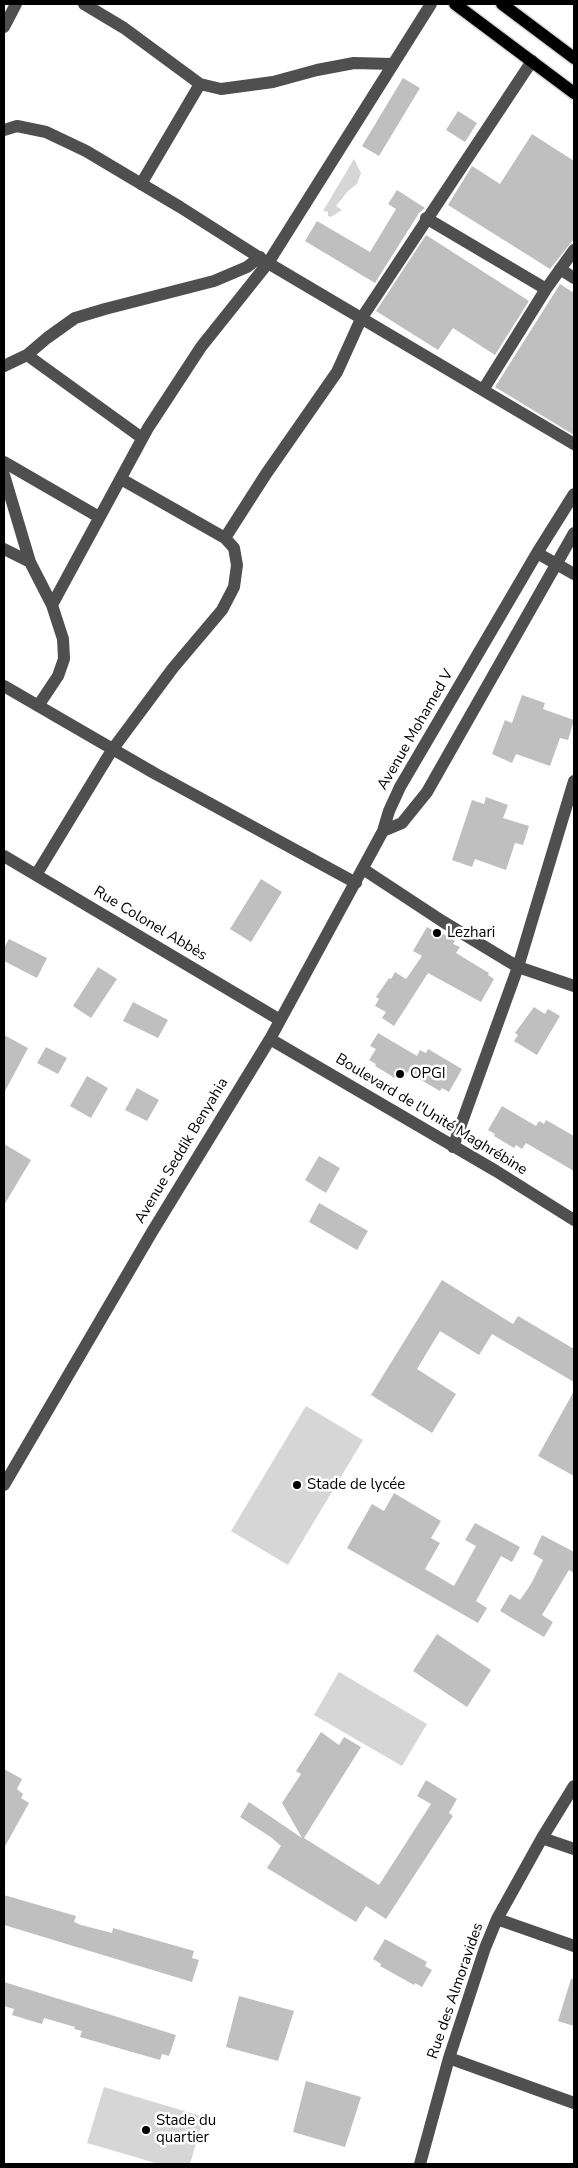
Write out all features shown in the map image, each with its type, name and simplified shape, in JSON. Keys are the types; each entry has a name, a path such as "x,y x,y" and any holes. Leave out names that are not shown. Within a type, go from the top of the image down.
{"main road":[{"path":"455,4 574,93"},
{"path":"502,4 574,58"}],"street":[{"path":"4,27 16,4"},
{"path":"84,4 124,28 200,84 221,89 273,82 317,70 354,64 393,64"},
{"path":"52,605 142,438 201,347 264,260 431,4"},
{"path":"225,538 266,474 337,372 361,319 426,218 532,61"},
{"path":"141,184 200,84"},
{"path":"4,130 17,126 46,132 86,152 361,319 574,444"},
{"path":"426,218 546,290"},
{"path":"483,390 546,290 574,250"},
{"path":"4,366 27,354 75,318 105,308 214,281 264,260"},
{"path":"560,269 574,278"},
{"path":"27,354 142,438"},
{"path":"4,462 99,517"},
{"path":"4,475 30,562 52,605 63,639 64,659 58,676 38,706"},
{"path":"36,876 112,750 173,668 222,610 234,587 237,565 234,548 225,538 121,479"},
{"name":"Avenue Mohamed V","path":"383,831 389,810 400,787 537,553 574,494"},
{"path":"383,831 402,823 427,792 574,532"},
{"path":"4,549 30,562"},
{"path":"537,553 574,574"},
{"path":"4,686 78,728 112,750 356,883"},
{"path":"453,1147 518,967 574,781"},
{"name":"Avenue Seddik Benyahia","path":"4,1485 147,1241 270,1038 383,831"},
{"name":"Rue Colonel Abbès","path":"4,856 280,1020"},
{"path":"363,869 442,921 518,967 574,986"},
{"name":"Boulevard de l'Unité Maghrébine","path":"270,1038 496,1171 574,1220"},
{"name":"Rue des Almoravides","path":"420,2164 449,2058 485,1948 497,1920 542,1838 574,1786"},
{"path":"542,1838 574,1848"},
{"path":"497,1920 574,1946"},
{"path":"449,2058 574,2103"}],"shaded area":[{"path":"354,159 361,173 357,184 348,191 336,206 342,210 331,217 328,216 328,212 323,211"},
{"name":"Stade de lycée","path":"306,1406 363,1440 288,1565 231,1531"},
{"path":"339,1672 427,1724 402,1766 314,1715"},
{"name":"Stade du quartier","path":"104,2087 204,2117 190,2164 159,2164 87,2143"}],"building":[{"path":"403,78 420,88 379,156 362,146"},
{"path":"458,111 477,123 465,142 446,130"},
{"path":"532,134 574,161 574,239 550,269 448,205 472,166 500,184"},
{"path":"397,190 425,208 419,213 375,283 305,241 317,221 370,252 396,209 388,204"},
{"path":"426,235 529,301 495,355 453,328 438,350 376,311"},
{"path":"560,284 574,293 574,435 495,387"},
{"path":"522,695 545,703 543,709 574,720 568,740 560,738 550,766 516,754 512,763 492,754 505,720 512,723"},
{"path":"486,797 508,805 503,818 529,826 523,845 515,843 506,870 475,859 472,867 452,860 472,800 484,804"},
{"path":"261,879 282,892 251,942 230,929"},
{"path":"427,927 434,931 435,929 455,941 453,944 460,947 456,953 489,973 488,975 494,979 481,1002 428,973 394,1026 382,1018 386,1012 375,1006 379,999 376,997 395,972 406,979 422,956 413,951"},
{"path":"9,939 47,958 37,978 4,961 4,948"},
{"path":"98,967 117,979 91,1018 73,1006"},
{"path":"133,1002 168,1020 158,1038 123,1021"},
{"path":"534,1007 545,1014 548,1009 560,1016 537,1055 514,1041 518,1035 515,1033"},
{"path":"378,1033 417,1056 420,1050 426,1053 428,1049 462,1069 449,1092 442,1088 440,1091 407,1072 404,1079 397,1075 395,1078 375,1066 376,1064 369,1060 376,1049 370,1046"},
{"path":"4,1035 28,1048 4,1093"},
{"path":"46,1047 67,1058 58,1074 37,1063"},
{"path":"87,1076 108,1088 91,1118 70,1106"},
{"path":"137,1088 159,1100 147,1121 125,1110"},
{"path":"502,1106 536,1126 539,1121 544,1124 546,1120 574,1136 574,1171 526,1143 522,1149 516,1145 514,1148 494,1136 495,1134 488,1130"},
{"path":"4,1144 31,1160 4,1205"},
{"path":"319,1156 340,1168 326,1193 305,1180"},
{"path":"319,1203 368,1231 357,1250 309,1222"},
{"path":"442,1280 513,1324 518,1316 574,1349 574,1382 492,1334 479,1355 440,1331 417,1369 456,1394 432,1433 371,1395"},
{"path":"574,1391 574,1476 538,1456"},
{"path":"394,1493 441,1521 431,1538 440,1543 425,1569 454,1586 476,1546 465,1540 475,1523 520,1547 512,1562 501,1556 476,1601 487,1608 478,1623 347,1548 372,1504 384,1511"},
{"path":"542,1535 574,1552 574,1573 569,1570 542,1615 553,1622 544,1637 500,1611 510,1594 520,1600 531,1584 543,1560 533,1554"},
{"path":"437,1634 491,1670 467,1707 413,1671"},
{"path":"321,1732 339,1745 344,1737 361,1747 304,1838 379,1885 431,1804 417,1796 426,1780 457,1799 449,1813 453,1816 386,1919 366,1906 356,1922 267,1868 281,1846 240,1817 249,1802 302,1838 282,1803 301,1774 296,1771"},
{"path":"4,1769 22,1779 17,1789 23,1794 21,1798 29,1803 4,1848"},
{"path":"4,1895 76,1916 74,1922 81,1925 112,1933 113,1928 194,1951 192,1958 199,1960 192,1982 4,1925"},
{"path":"385,1939 427,1962 425,1966 432,1970 422,1987 415,1983 414,1985 380,1966 381,1964 373,1959"},
{"path":"571,1979 574,1979 574,2026 558,2021"},
{"path":"4,1982 176,2035 169,2056 162,2054 160,2060 80,2037 82,2031 74,2029 75,2027 44,2018 42,2024 12,2015 14,2009 4,2006"},
{"path":"239,1996 294,2011 278,2061 226,2047"},
{"path":"306,2081 361,2097 345,2147 293,2132"}],"place":[{"name":"Lezhari","path":"437,933"},
{"name":"OPGI","path":"400,1074"},
{"name":"Stade de lycée","path":"297,1485"},
{"name":"Stade du quartier","path":"146,2130"}]}
